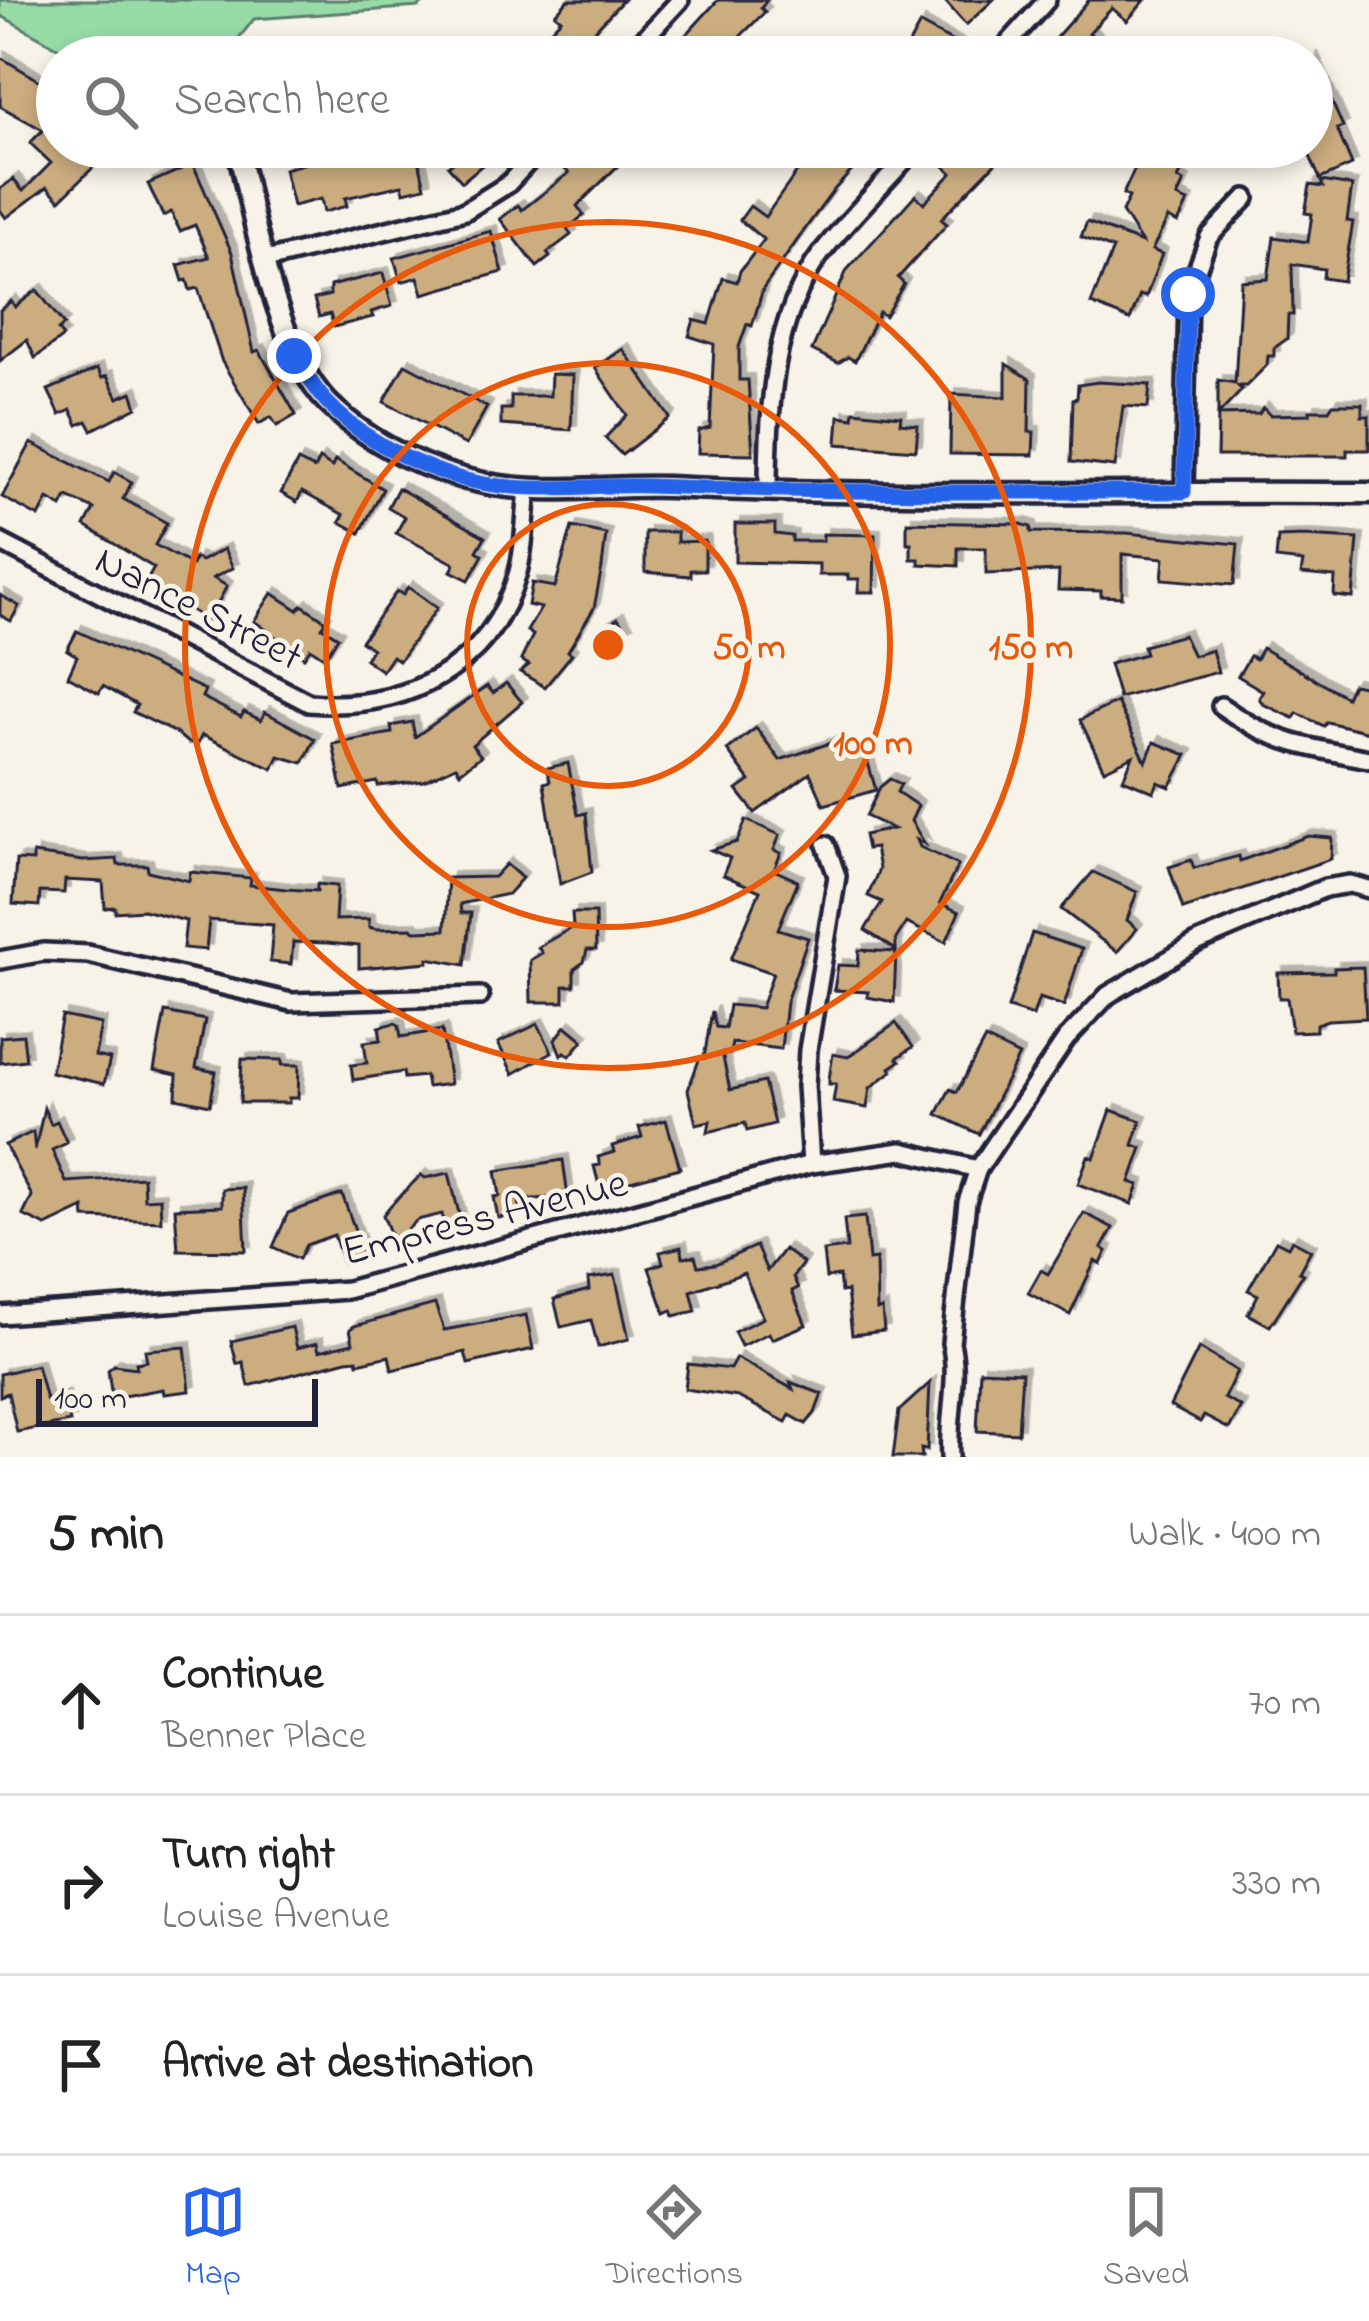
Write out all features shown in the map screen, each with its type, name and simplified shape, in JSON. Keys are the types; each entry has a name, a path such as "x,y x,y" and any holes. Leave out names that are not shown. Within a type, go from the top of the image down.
{"street":[{"path":"647,36 680,0"},
{"path":"1015,36 1047,0"},
{"path":"243,168 294,356 325,400 360,431 451,476 528,489 1369,493"},
{"path":"266,260 465,211 508,184 523,168"},
{"path":"768,492 768,406 796,300 821,254 897,168"},
{"path":"1184,492 1188,294 1209,237 1246,198"},
{"name":"Nance Street","path":"0,542 309,703 352,706 408,692 448,674 488,635 518,572 528,489"},
{"path":"1222,706 1254,730 1285,742 1369,758"},
{"path":"812,1164 808,1049 837,876 826,845"},
{"path":"950,1457 951,1343 967,1202 978,1169 1066,1039 1108,994 1198,942 1325,888 1350,884 1369,889"},
{"path":"0,960 44,952 88,954 291,1001 480,996"},
{"name":"Empress Avenue","path":"0,1315 346,1290 812,1164 902,1151 978,1169"}],"green space":[{"path":"0,0 426,0 419,7 254,19 241,36 38,36 0,15"}],"building":[{"path":"568,0 623,0 590,36 544,36 561,19 555,14"},
{"path":"718,0 767,0 761,8 765,12 740,36 685,36"},
{"path":"944,0 993,0 966,25"},
{"path":"1089,0 1145,0 1127,21 1112,8 1089,33 1092,36 1057,36"},
{"path":"920,24 942,36 913,36"},
{"path":"0,57 36,78 36,126 0,106"},
{"path":"1333,104 1352,165 1320,179 1315,168 1333,168"},
{"path":"46,168 93,168 60,200 47,187 6,218 0,210 0,189 13,179 23,191"},
{"path":"195,168 232,253 254,352 259,350 296,415 277,426 271,417 259,424 222,362 198,288 190,290 187,280 183,281 178,265 209,257 195,225 180,231 171,212 163,216 148,184"},
{"path":"421,168 425,187 404,192 402,185 345,198 347,206 324,212 321,199 293,206 284,169"},
{"path":"450,168 479,168 462,182"},
{"path":"563,168 616,168 577,206 584,215 567,229 571,235 537,267 500,219 518,205 522,210 569,173"},
{"path":"801,168 854,168 763,289 752,326 747,324 739,347 739,380 748,380 753,454 698,453 699,431 710,428 714,344 689,336 694,320 709,324 723,278 737,282 764,240 740,220 750,206 765,217"},
{"path":"946,168 991,168 941,219 947,224 898,278 904,284 885,316 879,312 855,361 848,357 838,363 812,350 847,270 915,195 924,203 952,173"},
{"path":"1135,168 1183,168 1178,179 1184,182 1177,197 1188,202 1178,223 1168,218 1152,250 1162,254 1146,297 1140,295 1130,320 1091,304 1113,249 1081,237 1087,222 1142,243 1122,212 1129,197 1123,194"},
{"path":"1321,181 1352,186 1347,221 1353,222 1343,281 1323,278 1324,269 1292,264 1293,315 1288,315 1287,339 1274,348 1274,356 1268,356 1267,365 1246,386 1238,386 1242,390 1218,415 1218,380 1235,383 1241,281 1268,279 1274,237 1308,242 1312,214 1305,213 1310,185 1323,187"},
{"path":"491,231 503,272 423,294 418,277 401,282 394,258"},
{"path":"383,273 392,306 371,312 373,317 334,327 330,314 319,317 314,299 330,295 330,286"},
{"path":"37,290 64,325 58,330 63,337 35,358 27,340 0,361 0,310 11,301 15,307"},
{"path":"623,349 670,418 622,455 605,438 627,415 595,368"},
{"path":"405,364 487,407 466,445 384,402"},
{"path":"1006,364 1030,379 1033,455 950,454 951,394 1006,397"},
{"path":"97,369 102,378 107,376 118,398 132,392 137,407 92,430 87,421 78,425 71,410 60,415 48,390"},
{"path":"551,374 573,375 571,430 501,425 501,409 511,409 511,396 550,396"},
{"path":"1078,385 1150,385 1148,408 1123,406 1115,467 1071,462 1073,399"},
{"path":"1333,404 1362,404 1362,416 1369,416 1369,450 1347,450 1347,456 1217,456 1218,415 1259,414 1263,408 1270,415 1310,414 1310,410 1329,410"},
{"path":"854,411 901,416 900,423 918,425 916,450 837,444 839,416 853,418"},
{"path":"31,443 109,482 114,472 132,482 123,499 167,523 155,545 192,565 195,558 201,561 224,549 233,568 213,578 227,586 208,621 146,582 154,568 85,526 94,509 67,497 62,507 48,499 39,517 2,497"},
{"path":"319,459 332,467 335,460 383,489 360,533 340,522 344,515 302,492 297,502 281,493 298,461 314,469"},
{"path":"398,488 485,537 477,551 483,555 469,580 451,571 455,564 396,533 405,517 388,507"},
{"path":"907,522 1021,524 1031,527 1031,532 1127,533 1238,544 1234,585 1162,579 1164,558 1122,554 1122,597 1101,596 1101,591 1058,590 1059,571 986,574 986,548 958,548 958,566 919,564 919,559 911,559"},
{"path":"735,524 775,524 775,534 792,536 792,541 823,541 823,534 875,535 874,592 858,592 859,579 848,579 848,575 819,575 819,564 735,562"},
{"path":"572,527 606,534 602,567 594,608 568,651 572,654 545,687 520,672 529,665 521,660 533,635 527,631 541,608 528,605 532,583 555,587"},
{"path":"645,532 677,532 677,542 705,541 705,570 691,570 691,576 645,572"},
{"path":"1278,537 1358,539 1353,598 1334,596 1335,577 1301,574 1303,562 1276,559"},
{"path":"408,587 437,608 399,661 392,656 382,671 365,659 372,649 361,641 397,591 403,595"},
{"path":"272,593 326,621 322,627 338,637 325,658 310,648 304,657 254,621"},
{"path":"0,595 19,606 11,621 0,615"},
{"path":"618,618 627,631 615,639 597,632"},
{"path":"77,631 205,690 202,697 241,717 244,712 261,720 265,712 315,739 303,763 279,756 273,769 202,735 198,743 188,743 133,712 137,705 103,686 99,693 68,676 77,656 67,650"},
{"path":"1183,635 1193,656 1212,650 1218,672 1119,698 1109,664 1145,654 1143,646"},
{"path":"1262,648 1346,697 1352,684 1369,687 1369,732 1327,722 1324,726 1263,704 1259,698 1263,691 1238,676 1250,656 1256,659"},
{"path":"506,683 522,702 472,745 481,756 460,772 456,766 424,781 342,789 333,744 392,733 391,726 412,722 415,737 487,686 493,693"},
{"path":"1117,702 1146,762 1154,742 1187,755 1170,787 1158,782 1154,792 1123,779 1133,756 1104,770 1080,720"},
{"path":"756,728 780,760 839,740 843,752 863,746 876,790 824,805 810,773 755,813 737,790 750,781 727,750"},
{"path":"568,763 578,815 586,813 592,872 560,884 544,783 550,781 547,768"},
{"path":"890,779 901,784 897,792 918,806 911,821 925,844 917,840 920,847 958,865 940,903 959,912 946,942 906,923 896,939 896,950 865,930 882,902 868,896 879,869 875,848 867,849 864,835 893,829 866,816 880,787"},
{"path":"746,820 780,835 774,850 781,853 774,870 798,881 778,929 808,938 786,1002 781,1049 732,1043 730,1054 722,1053 730,1090 764,1082 774,1124 747,1131 745,1123 708,1132 710,1121 696,1124 688,1090 700,1057 704,1058 712,1011 716,1027 725,1028 729,1005 761,1008 773,973 731,959 760,891 723,875 730,858 711,850 737,842"},
{"path":"1308,836 1332,838 1331,859 1183,909 1169,867 1191,860 1194,868 1239,856 1240,861"},
{"path":"33,854 83,861 117,859 118,865 147,865 148,871 189,881 190,872 251,878 250,885 286,889 317,891 317,884 337,886 335,920 369,919 369,927 376,929 415,931 445,930 448,878 494,877 506,864 522,878 508,894 460,904 461,913 471,913 465,965 428,958 428,962 359,968 359,946 327,943 293,942 291,964 270,962 273,925 209,920 206,950 183,948 186,921 143,910 105,908 103,882 65,880 64,893 40,892 39,906 13,904 16,860 33,861"},
{"path":"1093,872 1137,892 1127,920 1137,929 1117,952 1061,909"},
{"path":"572,913 595,913 596,950 587,950 584,962 574,969 574,986 564,986 564,1002 531,1002 530,960 542,953 538,947 573,927"},
{"path":"1032,933 1082,949 1064,1006 1039,998 1033,1016 1008,1008"},
{"path":"859,950 896,952 894,1002 867,997 868,992 834,990 838,965 858,966"},
{"path":"1363,967 1366,1018 1328,1020 1316,1024 1316,1031 1292,1032 1287,998 1279,998 1278,973"},
{"path":"165,1012 205,1020 196,1068 216,1072 210,1105 176,1098 177,1075 154,1070"},
{"path":"62,1016 101,1024 95,1056 110,1059 104,1084 51,1072"},
{"path":"395,1023 401,1037 442,1030 450,1084 427,1087 425,1076 404,1078 403,1072 353,1080 351,1065 367,1063 364,1042 381,1040 379,1027"},
{"path":"896,1023 913,1047 870,1088 867,1108 833,1102 836,1084 829,1084 829,1079 833,1054 848,1057"},
{"path":"538,1024 552,1052 513,1074 498,1043"},
{"path":"566,1026 583,1040 570,1056 561,1055 555,1040"},
{"path":"23,1035 26,1060 0,1063 0,1037"},
{"path":"985,1039 1019,1056 979,1134 937,1114 950,1089 957,1092"},
{"path":"242,1059 299,1065 298,1098 289,1098 289,1103 240,1103"},
{"path":"44,1108 51,1124 57,1121 67,1143 52,1150 66,1182 143,1177 144,1199 160,1198 161,1221 85,1218 84,1208 46,1226 23,1215 32,1196 5,1145 33,1132 35,1150"},
{"path":"1111,1110 1141,1121 1133,1145 1142,1148 1130,1182 1139,1185 1132,1204 1078,1184 1088,1156 1094,1158"},
{"path":"666,1120 680,1168 599,1185 594,1166 600,1165 598,1157 614,1152 612,1146 642,1137 639,1127"},
{"path":"563,1160 568,1197 519,1200 521,1214 498,1218 496,1171"},
{"path":"449,1173 462,1226 446,1230 442,1214 417,1220 394,1243 383,1215 390,1206 421,1175"},
{"path":"243,1188 246,1251 178,1250 175,1208 222,1206 222,1189"},
{"path":"342,1194 364,1255 343,1262 334,1235 306,1245 299,1259 273,1247 288,1213"},
{"path":"1084,1213 1113,1228 1102,1248 1107,1251 1101,1264 1095,1261 1070,1315 1028,1293 1041,1270 1048,1274"},
{"path":"865,1217 869,1260 876,1259 877,1310 882,1309 884,1331 852,1335 847,1291 841,1292 839,1276 826,1278 823,1251 847,1248 844,1219"},
{"path":"1292,1240 1311,1250 1299,1272 1303,1274 1270,1326 1248,1314 1258,1295 1248,1290 1276,1241 1288,1247"},
{"path":"756,1246 767,1271 784,1249 803,1263 793,1277 798,1288 792,1291 806,1325 772,1339 769,1333 741,1346 734,1332 763,1318 744,1273 691,1291 696,1311 665,1313 649,1268 663,1263 660,1252 681,1247 683,1257 695,1256 698,1266 715,1264"},
{"path":"615,1275 629,1339 598,1347 591,1320 561,1327 554,1299 589,1290 588,1279"},
{"path":"435,1304 444,1330 526,1315 533,1349 468,1364 465,1352 392,1370 389,1356 358,1363 347,1360 249,1386 231,1341 292,1327 297,1348 317,1343 319,1351 353,1343 350,1329 354,1326"},
{"path":"185,1347 190,1391 164,1394 163,1389 112,1398 108,1370 114,1365 137,1368 136,1363 147,1361 145,1350"},
{"path":"1199,1348 1237,1371 1224,1398 1241,1407 1229,1429 1204,1416 1200,1422 1170,1406"},
{"path":"736,1358 793,1389 790,1382 822,1394 815,1413 806,1424 790,1415 786,1422 738,1397 685,1389 688,1364 730,1369"},
{"path":"37,1365 46,1400 64,1396 70,1422 17,1432 8,1393 0,1396 0,1374"},
{"path":"980,1370 1022,1372 1018,1433 977,1431"},
{"path":"930,1383 927,1450 921,1449 922,1457 893,1457 899,1411"}],"route":[{"path":"294,356 325,400 360,431 451,476 490,484 528,489 641,486 768,492 1184,492 1188,294"}]}
